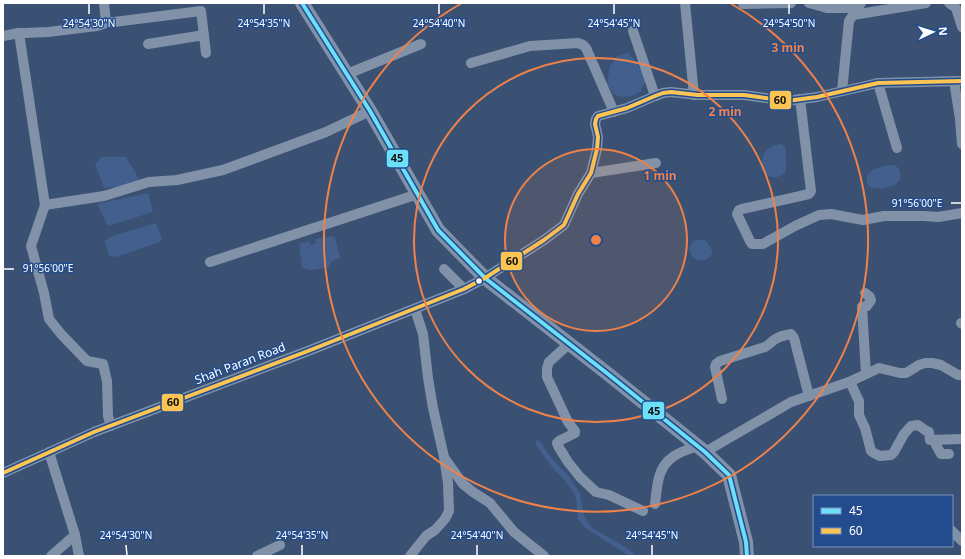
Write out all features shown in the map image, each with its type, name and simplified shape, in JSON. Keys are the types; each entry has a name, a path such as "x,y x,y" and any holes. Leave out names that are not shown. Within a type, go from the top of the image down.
{"highway":[{"path":"302,3 370,111 438,230 485,278 570,343 701,449 729,475 746,542 747,556"}],"street":[{"path":"104,3 106,23"},
{"path":"686,3 694,94"},
{"path":"742,4 791,3"},
{"path":"809,3 827,8 857,9 926,3"},
{"path":"949,3 956,8 962,28"},
{"path":"842,91 848,21 857,9"},
{"path":"3,36 19,33 48,32 97,26 106,23 201,11 206,53"},
{"path":"633,31 655,96"},
{"path":"19,33 45,205 31,246 44,293 49,319 87,361 103,364 106,381 108,416 111,426"},
{"path":"148,44 204,35"},
{"path":"347,74 421,44"},
{"path":"471,63 530,46 582,44 586,48 614,112 663,93 671,92 744,95 787,100 817,97 878,83 958,81 962,144"},
{"path":"878,83 898,148"},
{"path":"800,99 811,191 809,194 739,210 738,214 752,244 763,244 795,226 820,215 831,214 863,220 884,216 924,216 938,218 962,213"},
{"path":"45,205 104,196 149,182 177,180 223,170 326,132 370,111"},
{"name":"Shah Paran Road","path":"3,473 90,434 308,351 464,289 485,278 544,240 564,225 578,194 591,173 597,149 598,137 595,124 596,119 598,116 614,112"},
{"path":"591,173 656,163"},
{"path":"210,262 418,194"},
{"path":"444,269 464,289"},
{"path":"865,292 871,300 867,306 862,307 866,374"},
{"path":"410,556 426,536 435,530 445,519 449,511 448,483 433,408 423,334 414,309"},
{"path":"722,399 715,367 716,364 720,361 770,345 773,340 790,334 794,338 809,396"},
{"path":"570,343 549,362 546,368 547,377 568,422 575,431 573,435 559,441 557,443 558,446 580,477 596,492 609,495 643,511"},
{"path":"655,504 657,482 662,468 669,459 684,451 701,449 791,402 849,382 879,368 906,373 925,363 941,365 958,375 962,375"},
{"path":"849,382 859,401 859,415 873,453 880,456 891,455 904,434 911,426 918,425 929,432 930,440 962,439"},
{"path":"937,440 936,445 941,454 949,454"},
{"path":"49,452 75,535 80,556"},
{"path":"444,457 463,484 490,503 514,532 544,556"},
{"path":"953,532 962,541"},
{"path":"51,556 75,535"},
{"path":"257,556 280,545"}],"water":[{"path":"628,53 643,72 646,80 640,92 632,96 621,97 613,94 607,83 610,66 617,56"},
{"path":"781,144 785,147 786,171 783,175 777,177 768,176 762,169 763,156 769,148"},
{"path":"102,157 126,157 139,179 135,185 104,188 95,164"},
{"path":"889,165 897,167 900,172 900,180 898,183 885,188 875,188 868,185 867,175 874,169"},
{"path":"148,193 153,212 108,226 97,204"},
{"path":"156,223 162,239 160,242 116,257 109,256 105,241 112,236"},
{"path":"331,236 335,237 340,258 332,261 328,267 308,270 302,267 299,244 309,241 311,245 316,244 315,239"},
{"path":"695,240 705,240 712,250 710,257 698,260 692,255 690,247"},
{"path":"538,439 552,459 569,476 580,494 584,516 592,528 627,548 637,556 629,556 584,527 578,519 576,499 573,492 535,444"}],"transit line":[{"name":"45","path":"302,3 370,111 438,230 485,278 705,452 729,475 746,542 747,556"},
{"name":"60","path":"3,473 94,432 308,351 464,289 485,278 544,240 564,225 578,194 591,173 597,149 598,137 595,124 598,116 627,108 663,93 671,92 698,95 744,95 787,101 817,97 878,83 962,81"}]}
